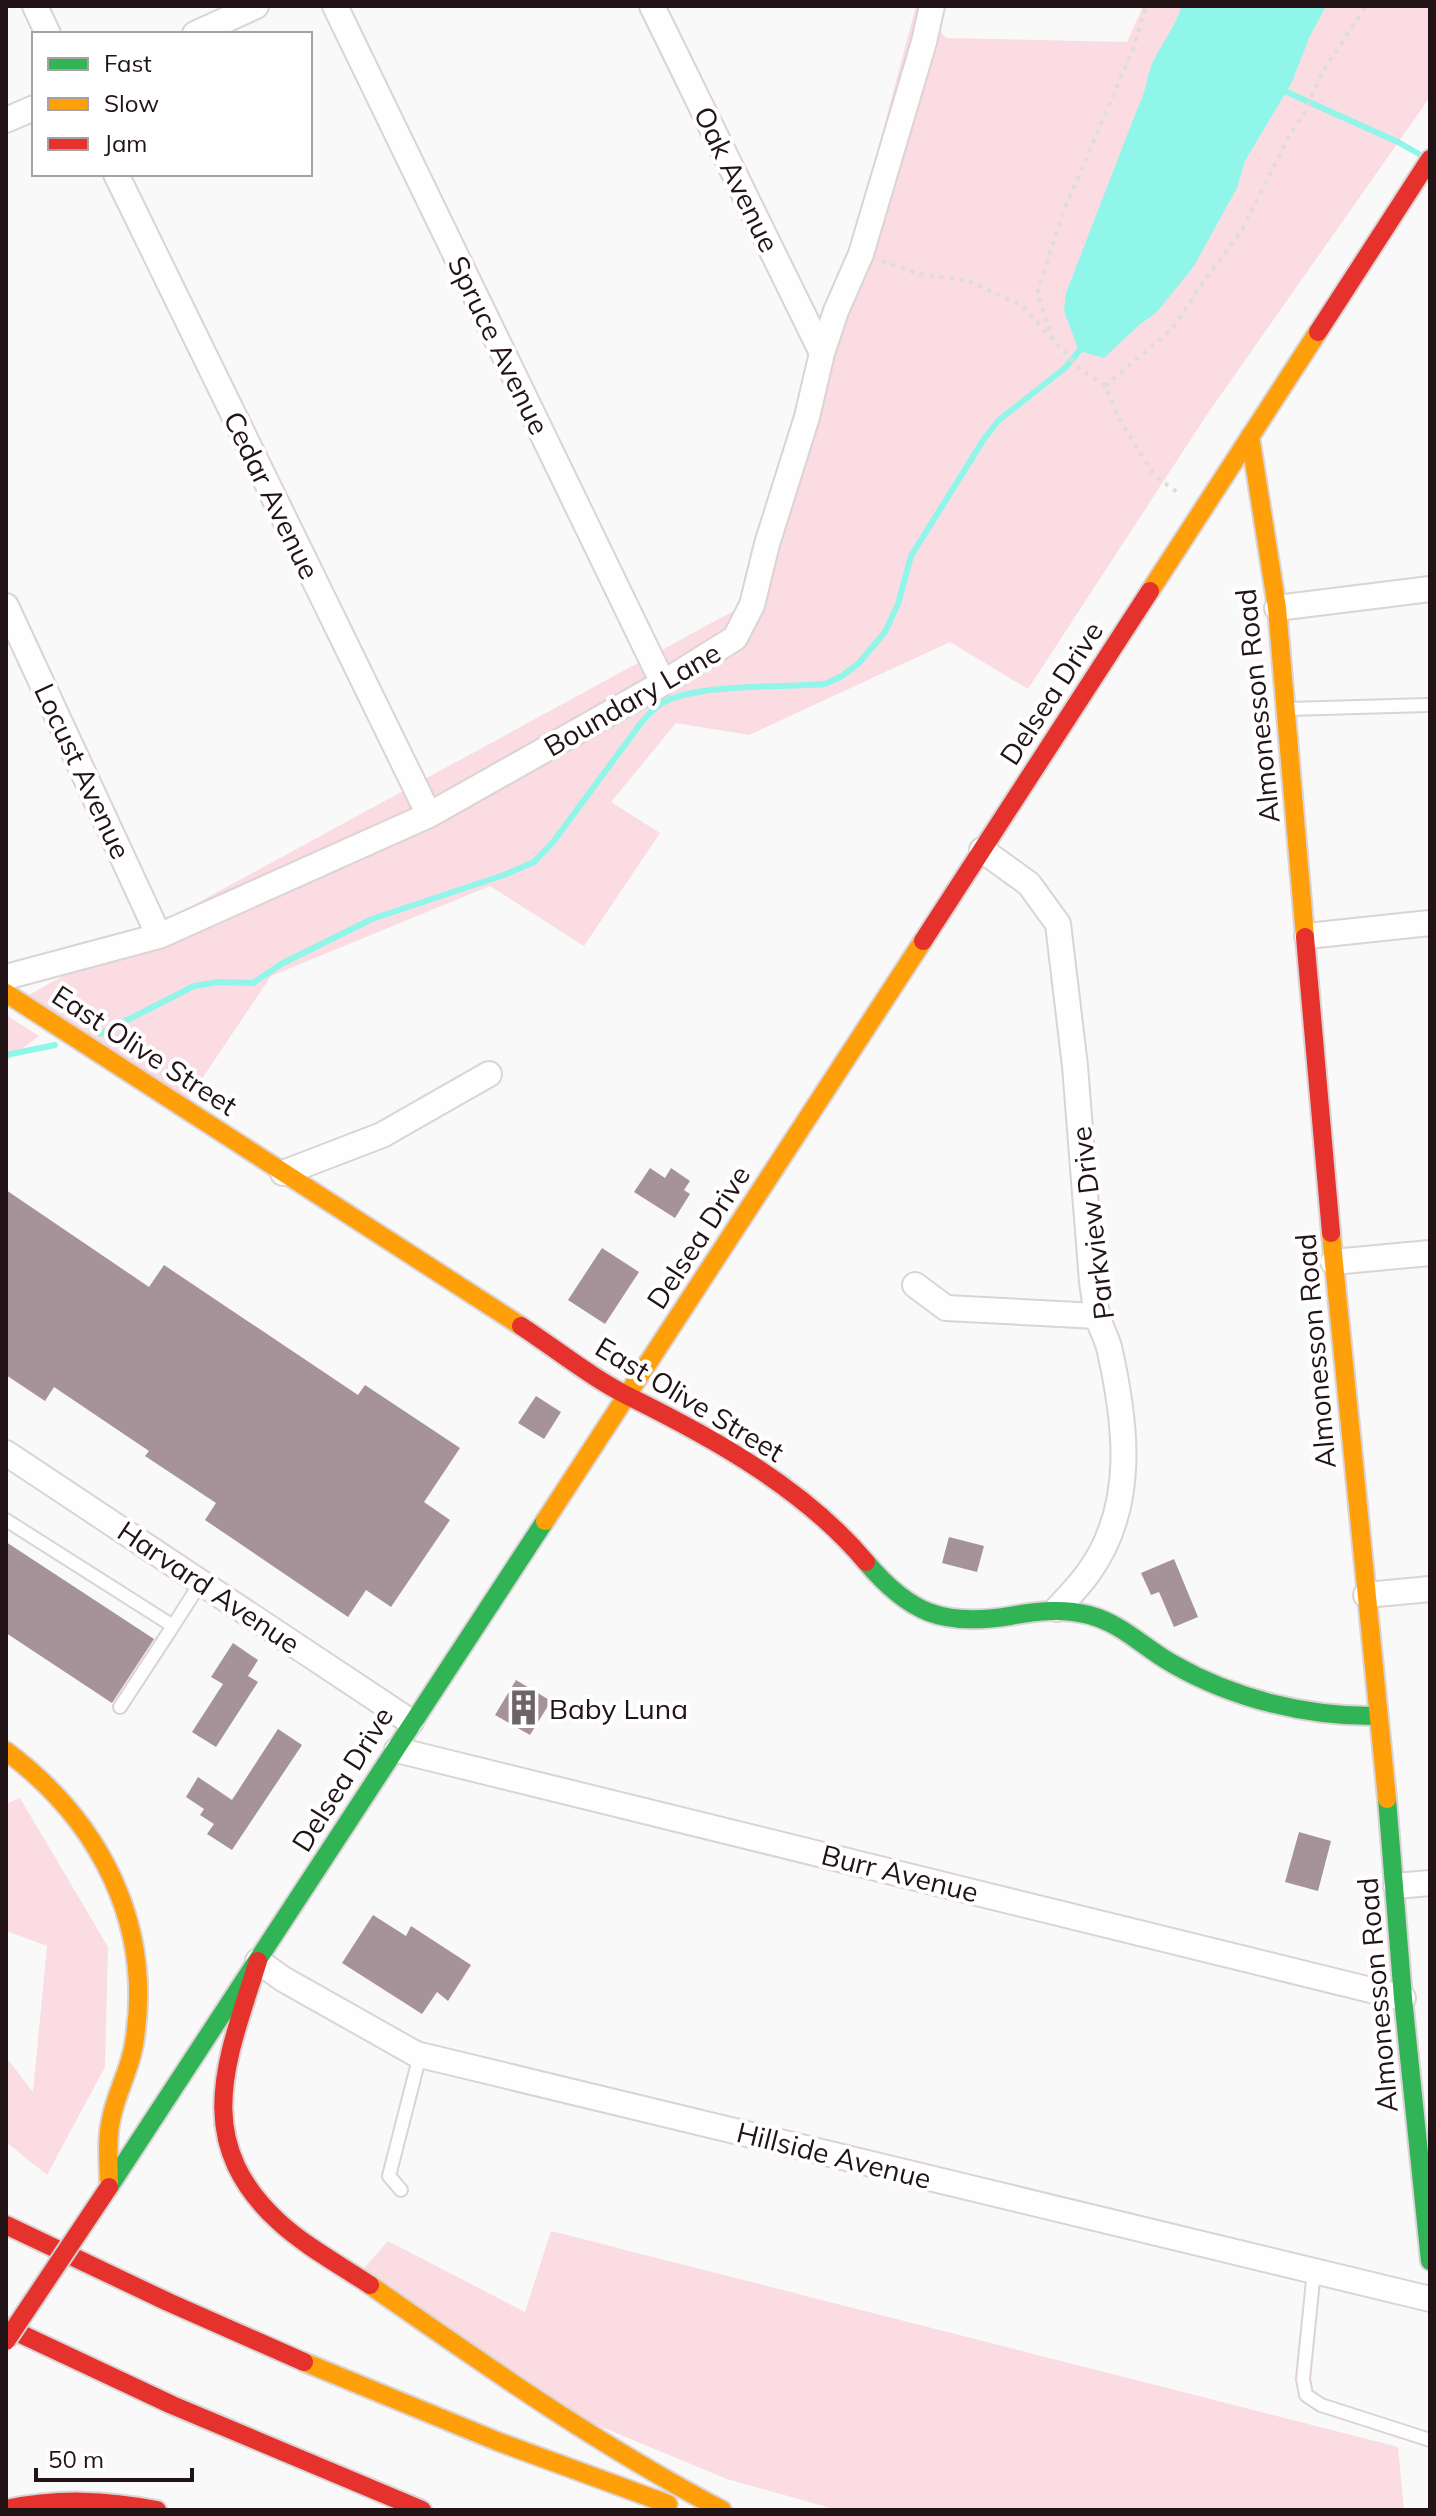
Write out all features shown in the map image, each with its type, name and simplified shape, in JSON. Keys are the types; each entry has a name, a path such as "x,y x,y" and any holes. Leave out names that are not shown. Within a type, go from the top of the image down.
{"main road":[{"name":"Delsea Drive","path":"6,2343 397,1750 411,1722 628,1396 1427,164"},
{"name":"Almonesson Road","path":"1250,436 1277,608 1333,1262 1396,1886 1403,1998 1428,2212 1430,2261"},
{"name":"East Olive Street","path":"6,993 628,1396 652,1406 794,1496 847,1540 898,1595 918,1610 953,1619 990,1621 1057,1609 1104,1619 1164,1659 1252,1698 1322,1715 1346,1718 1378,1716"},
{"path":"6,1751 33,1771 64,1801 89,1833 118,1888 133,1944 139,1974 139,2003 129,2070 111,2120 109,2187"},
{"path":"258,1961 223,2082 220,2111 222,2134 231,2159 254,2198 281,2224 556,2414 651,2473 722,2510"},
{"path":"6,2214 51,2247"},
{"path":"6,2225 274,2351 571,2470 686,2510"},
{"path":"6,2327 298,2460 422,2510"},
{"path":"6,2343 76,2361"},
{"path":"6,2509 77,2498 101,2499 157,2510"}],"street":[{"path":"35,6 47,32"},
{"path":"199,32 256,6"},
{"name":"Spruce Avenue","path":"335,6 663,683"},
{"name":"Oak Avenue","path":"652,6 822,353"},
{"name":"Boundary Lane","path":"6,977 159,936 429,815 663,683 735,638 752,605 767,544 807,417 822,353 861,254 932,6"},
{"path":"6,120 32,109"},
{"name":"Cedar Avenue","path":"117,176 429,815"},
{"path":"1277,608 1430,589"},
{"name":"Locust Avenue","path":"6,606 159,936"},
{"name":"Parkview Drive","path":"982,850 1029,884 1058,924 1072,1038 1097,1316 1107,1340 1125,1435 1118,1507 1102,1552 1057,1609"},
{"path":"1307,936 1430,923"},
{"path":"283,1173 382,1135 489,1074"},
{"path":"1333,1262 1430,1253"},
{"path":"915,1285 946,1308 1097,1316"},
{"name":"Harvard Avenue","path":"6,1453 411,1722"},
{"path":"1366,1595 1430,1589"},
{"name":"Burr Avenue","path":"397,1750 1403,1998"},
{"path":"1396,1886 1430,1883"},
{"name":"Hillside Avenue","path":"258,1961 283,1979 420,2055 1430,2299"}],"lane":[{"path":"1286,709 1427,705"},
{"path":"6,1520 173,1626"},
{"path":"120,1707 201,1582"},
{"path":"401,2190 389,2176 420,2055"},
{"path":"1314,2271 1303,2379 1306,2395 1321,2405 1430,2440"}],"path":[{"path":"1054,342 1037,293 1064,210 1133,49 1146,6"},
{"path":"1105,386 1172,329 1242,230 1290,134 1305,112 1323,71 1366,6"},
{"path":"861,254 919,274 966,280 1021,305 1080,369 1105,386 1118,417 1154,475 1201,511"}],"shaded area":[{"path":"916,6 921,6 946,38 1127,42 1143,6 1430,6 1430,97 1208,413 1028,689 950,642 749,735 676,723 611,802 660,833 584,946 490,886 271,976 185,1104 25,997 759,597"},
{"path":"6,1015 39,1036 6,1061"},
{"path":"20,1798 108,1947 105,2067 47,2175 6,2142 6,2057 33,2092 47,1946 6,1931 6,1804"},
{"path":"551,2231 1398,2447 1404,2510 837,2510 727,2479 568,2413 358,2275 388,2241 525,2312"}],"water":[{"path":"1182,6 1326,6 1309,38 1292,82 1245,161 1237,188 1194,266 1156,313 1104,358 1079,351 1064,311 1066,293 1143,96 1152,64"}],"building":[{"path":"650,1168 665,1178 671,1168 690,1181 684,1190 690,1194 675,1218 634,1192"},
{"path":"6,1190 149,1287 164,1265 358,1395 365,1385 460,1448 424,1502 450,1520 391,1607 366,1590 348,1617 205,1520 216,1503 145,1456 149,1451 54,1387 45,1401 6,1375"},
{"path":"602,1248 639,1272 605,1324 568,1300"},
{"path":"536,1396 561,1412 544,1439 518,1423"},
{"path":"949,1537 984,1546 977,1572 942,1563"},
{"path":"6,1542 154,1639 112,1703 6,1633"},
{"path":"1174,1559 1198,1617 1174,1627 1159,1592 1151,1595 1141,1573"},
{"path":"233,1643 258,1660 248,1676 258,1682 216,1747 192,1732 223,1684 211,1677"},
{"name":"Baby Luna","path":"516,1680 551,1701 530,1735 495,1715"},
{"path":"278,1729 302,1745 232,1850 207,1834 214,1824 200,1815 204,1809 186,1797 198,1777 232,1800"},
{"path":"1299,1832 1331,1841 1318,1891 1285,1882"},
{"path":"373,1915 406,1936 411,1926 471,1965 448,2001 437,1992 422,2014 342,1963"}],"waterway":[{"path":"1280,89 1419,154"},
{"path":"100,1034 194,986 219,982 253,983 281,964 372,919 534,862 553,842 641,723 664,702 720,689 825,684 842,676 859,663 885,632 898,604 911,556 984,439 998,421 1066,367 1084,345"},
{"path":"6,1055 55,1045"}],"traffic: fast":[{"path":"109,2187 545,1521"},
{"path":"866,1562 897,1594 929,1612 965,1619 1050,1611 1089,1615 1112,1624 1162,1658 1196,1676 1246,1696 1298,1709 1378,1716"},
{"path":"1387,1799 1403,1998 1430,2261"}],"traffic: slow":[{"path":"1150,591 1318,332"},
{"path":"1250,436 1277,608 1305,937"},
{"path":"545,1521 923,941"},
{"path":"6,993 521,1326"},
{"path":"1331,1233 1387,1799"},
{"path":"6,1751 39,1779 93,1843 113,1879 127,1917 136,1958 138,2000 132,2054 109,2128 109,2187"},
{"path":"370,2285 586,2431 722,2510"},
{"path":"304,2362 499,2442 668,2504"}],"traffic: jam":[{"path":"1318,332 1430,159"},
{"path":"923,941 1150,591"},
{"path":"1305,937 1331,1233"},
{"path":"521,1326 602,1381 756,1468 815,1511 866,1562"},
{"path":"258,1961 236,2032 224,2098 225,2129 234,2161 251,2191 279,2222 370,2285"},
{"path":"6,2341 109,2187"},
{"path":"6,2225 304,2362"},
{"path":"6,2327 172,2405 422,2510"},
{"path":"6,2509 44,2503 82,2502 157,2510"}],"place":[{"name":"Baby Luna","path":"523,1708"}]}
